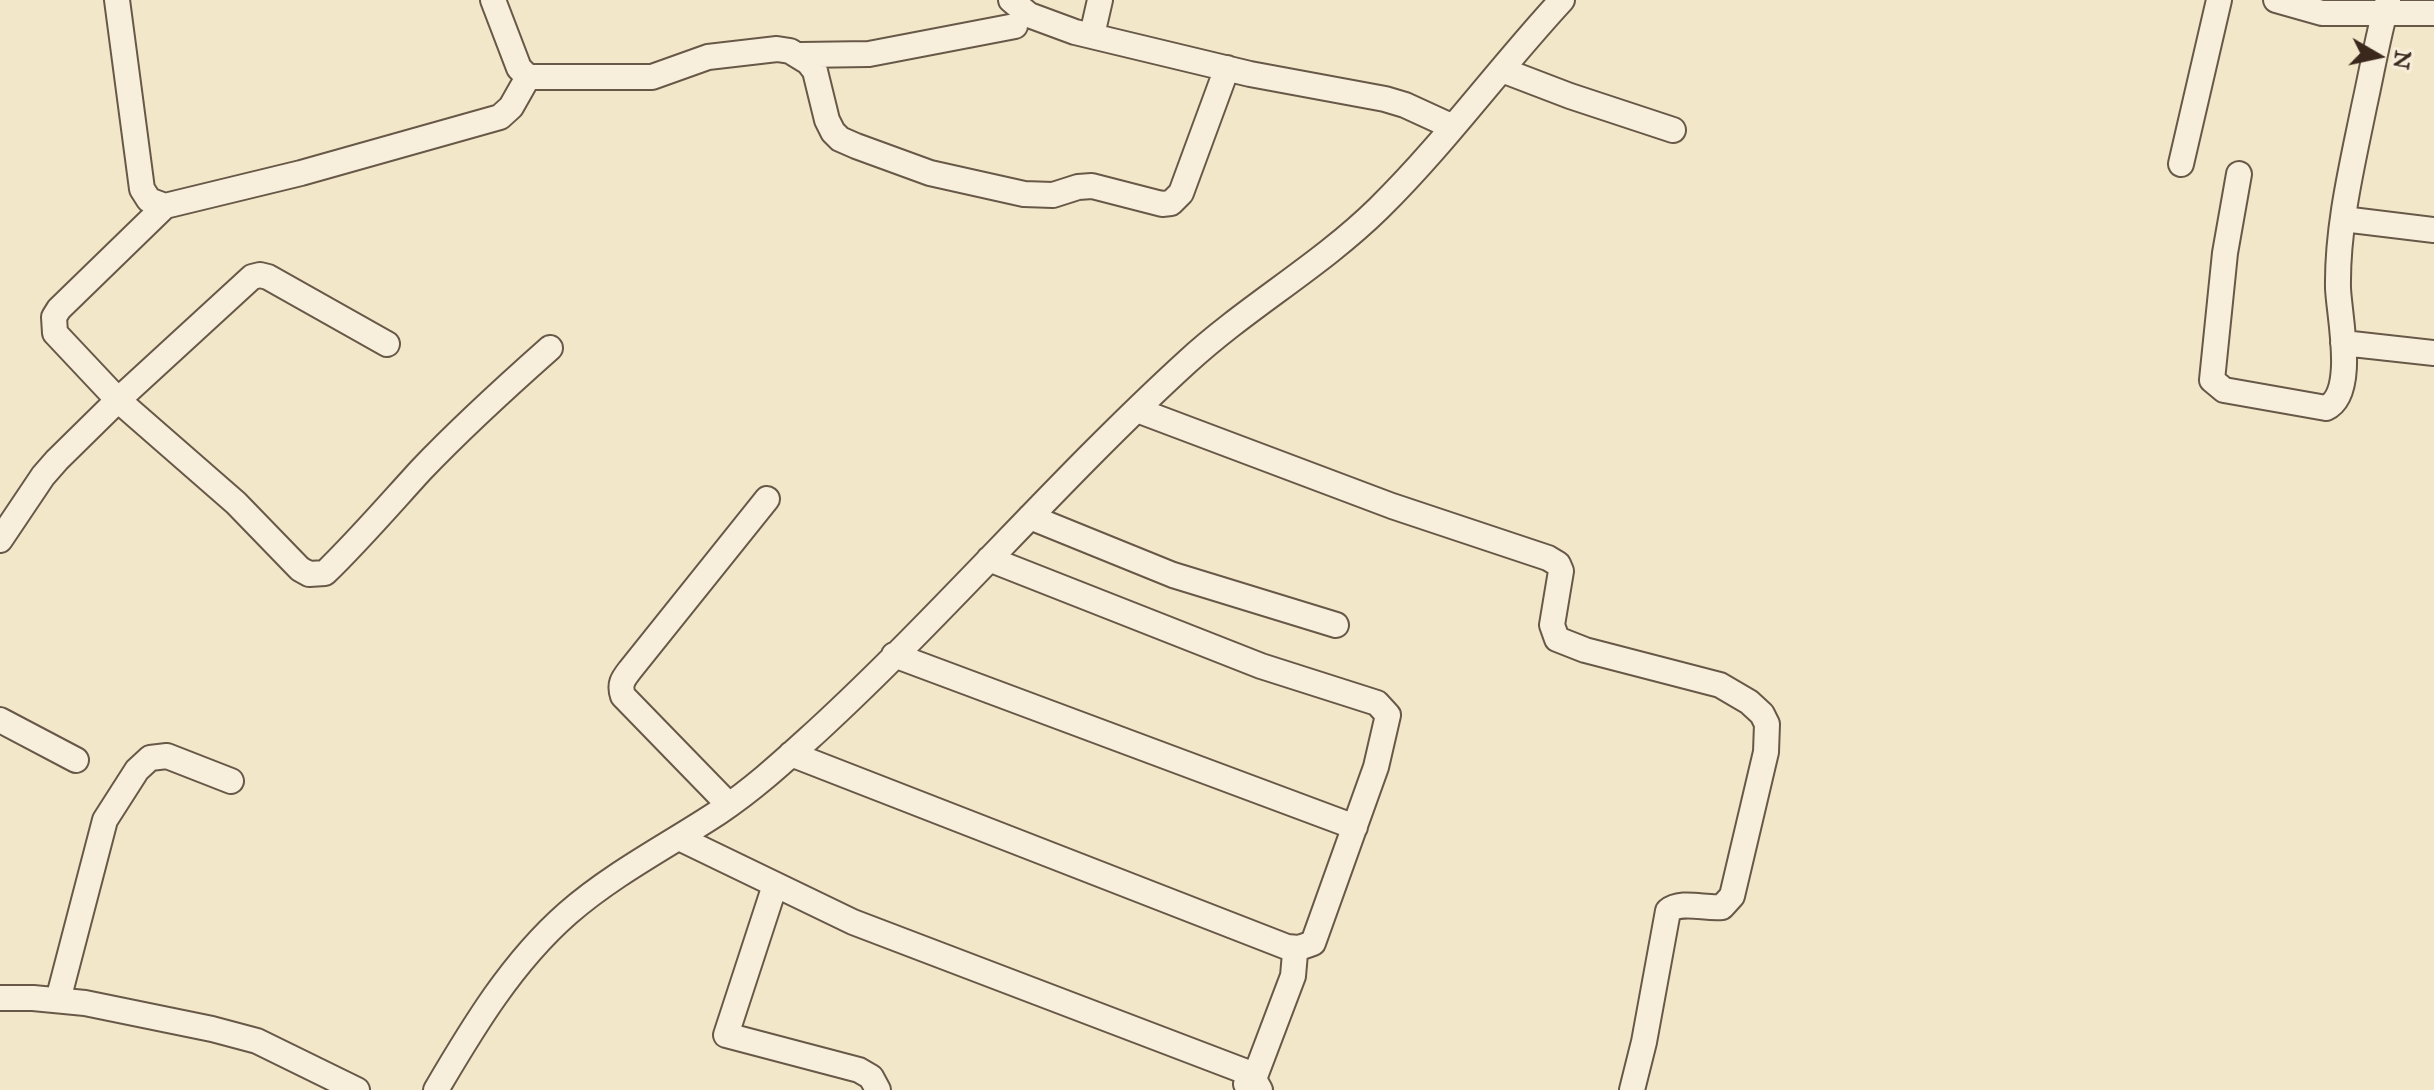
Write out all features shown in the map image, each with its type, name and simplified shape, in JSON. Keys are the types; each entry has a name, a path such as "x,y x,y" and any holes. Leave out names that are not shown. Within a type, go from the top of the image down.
{"street":[{"path":"117,0 142,189 149,200 165,206"},
{"path":"493,0 519,68 528,77 652,77 708,57 777,49 801,55 869,54 1015,26"},
{"path":"1011,0 1029,15 1092,35 1227,68 1385,99 1453,127"},
{"path":"1092,35 1100,0"},
{"path":"436,1090 481,1014 536,945 568,913 613,878 755,787 791,754 1189,360 1357,228 1410,175 1562,0"},
{"path":"2181,164 2219,0"},
{"path":"2276,0 2322,13 2387,6 2434,13"},
{"path":"2239,174 2225,253 2212,380 2224,390 2326,408 2334,405 2343,387 2338,275 2343,219 2387,6"},
{"path":"801,55 815,71 833,132 856,146 930,173 1024,194 1053,195 1092,186 1162,204 1171,203 1181,193 1227,68"},
{"path":"1502,70 1673,130"},
{"path":"528,77 511,107 500,117 301,173 165,206 54,317 55,333 118,400 236,503 300,569 316,575 325,573 336,563 463,428 550,348"},
{"path":"2343,219 2434,230"},
{"path":"0,540 43,476 118,400 242,285 260,275 387,344"},
{"path":"2343,343 2434,353"},
{"path":"1137,410 1392,506 1548,558 1558,564 1561,571 1552,625 1553,633 1563,643 1720,685 1749,702 1762,714 1767,724 1766,752 1732,896 1722,907 1707,909 1682,905 1668,911 1632,1090"},
{"path":"729,805 623,696 621,688 630,670 767,499"},
{"path":"1030,517 1173,575 1336,625"},
{"path":"791,754 1287,947 1299,948 1313,943 1318,936 1383,737 1388,715 1385,709 1377,703 1261,666 989,559"},
{"path":"894,655 1355,827"},
{"path":"0,720 76,760"},
{"path":"58,1000 105,820 137,770 150,758 167,756 231,781"},
{"path":"679,838 853,922 1244,1071 1253,1084"},
{"path":"775,885 726,1035 859,1070 871,1077 878,1090"},
{"path":"1253,1084 1293,976 1295,953 1299,948"},
{"path":"0,998 58,1000 183,1023 257,1041 357,1090"}]}
